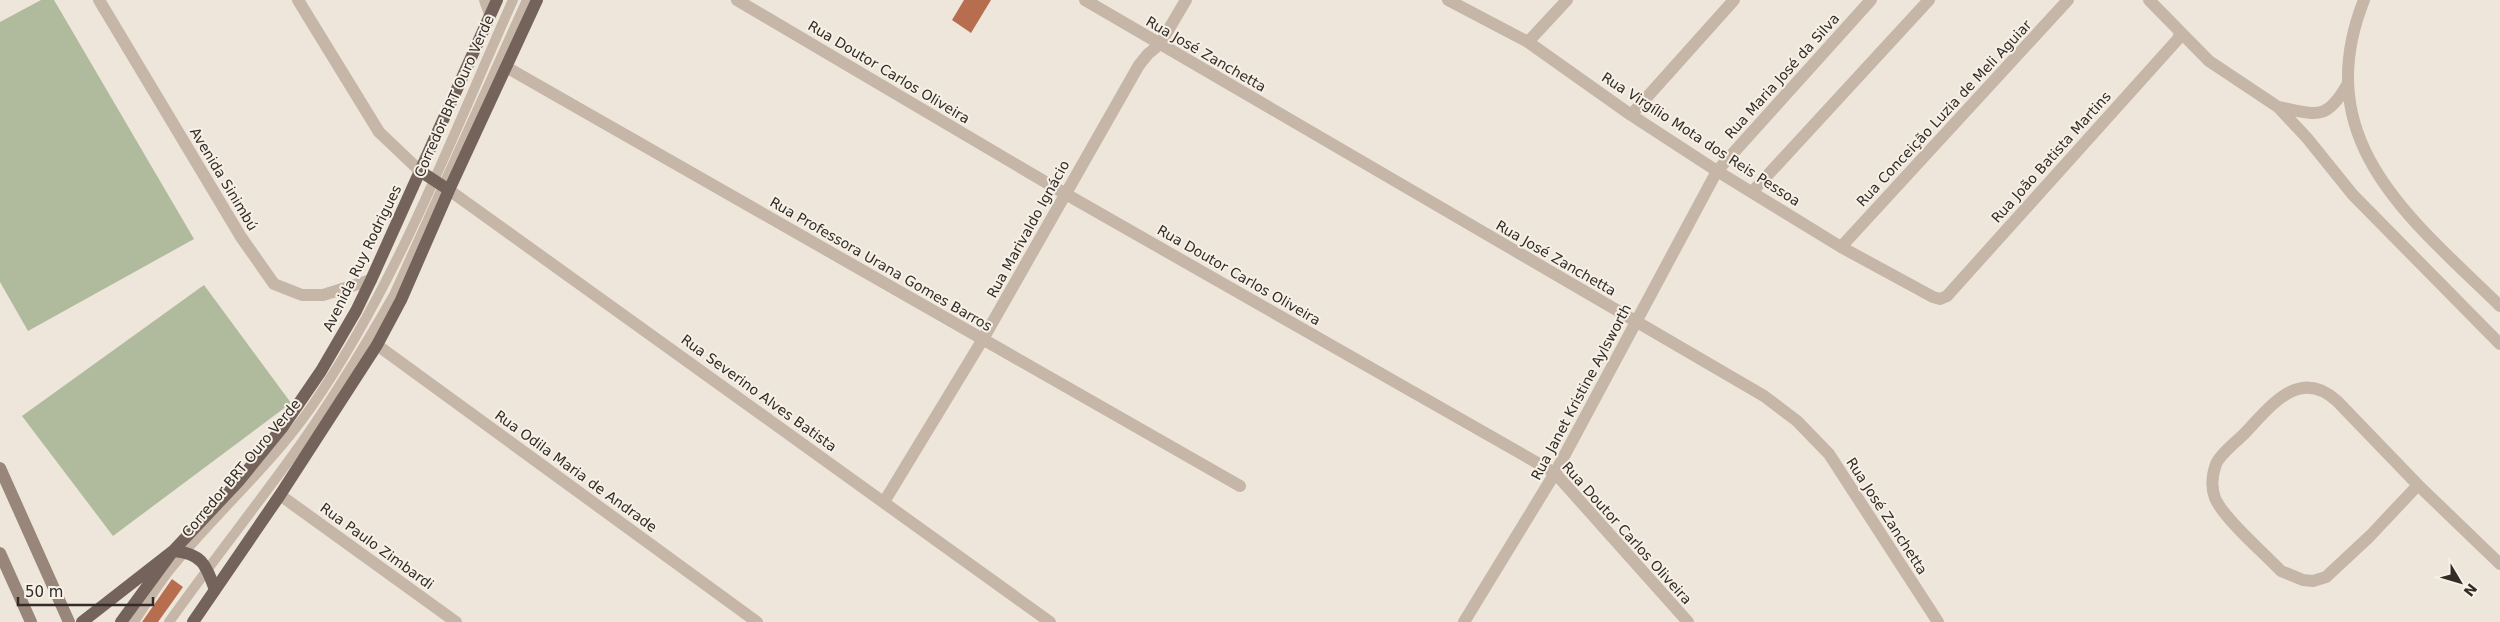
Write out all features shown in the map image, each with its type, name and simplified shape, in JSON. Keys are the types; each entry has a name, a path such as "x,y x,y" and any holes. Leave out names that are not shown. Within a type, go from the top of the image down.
{"main road":[{"name":"Avenida Ruy Rodrigues","path":"120,622 173,551 238,482 282,428 321,371 356,311 371,280 497,0"},
{"path":"193,622 280,495 377,345 401,300 441,185 506,68 537,0"},
{"path":"420,171 441,185"},
{"path":"0,468 69,622"},
{"path":"82,622 92,612 173,551 187,552 198,558 207,568 215,590"},
{"path":"0,553 31,622"}],"street":[{"name":"Avenida Sinimbú","path":"99,0 241,237 274,284 302,295 323,295 371,280"},
{"path":"298,0 379,132 420,171"},
{"path":"485,0 490,14"},
{"name":"Rua Doutor Carlos Oliveira","path":"737,0 1064,193 1555,472 1688,622"},
{"name":"Rua José Zanchetta","path":"1085,0 1764,396 1797,421 1829,454 1938,622"},
{"name":"Rua Marivaldo Ignácio","path":"884,502 983,339 1064,193 1139,65 1160,44 1186,0"},
{"name":"Rua Virgílio Mota dos Reis Pessoa","path":"1448,0 1528,42 1631,115 1717,171 1841,246 1933,297 1940,299"},
{"path":"1528,42 1567,0"},
{"path":"1631,115 1734,0"},
{"name":"Rua Maria José da Silva","path":"1717,171 1870,0"},
{"path":"1752,192 1929,0"},
{"name":"Rua Conceição Luzia de Meli Aguiar","path":"1841,246 2068,0"},
{"path":"2364,0 2356,20 2350,49 2347,85 2367,158 2396,200 2418,225 2500,306"},
{"path":"2154,2 2180,33 2209,61 2278,107 2307,138 2353,195 2500,344"},
{"name":"Rua João Batista Martins","path":"1940,299 1947,296 2178,39 2180,33"},
{"name":"Rua Professora Urana Gomes Barros","path":"506,68 1240,486"},
{"path":"2278,107 2306,112 2324,112 2333,107 2347,85"},
{"name":"Rua Janet Kristine Aylsworth","path":"1464,622 1555,472 1717,171"},
{"name":"Rua Severino Alves Batista","path":"441,185 1050,622"},
{"name":"Rua Odila Maria de Andrade","path":"377,345 757,622"},
{"path":"2418,485 2370,536 2326,577 2312,580 2291,577 2282,571 2225,514 2216,498 2212,481 2217,462 2277,400 2302,387 2319,389 2329,394 2418,485 2500,564"},
{"name":"Rua Paulo Zimbardi","path":"280,495 456,622"}],"lane":[{"name":"Corredor BRT Ouro Verde","path":"134,622 168,572 270,458 311,406 387,280 441,185 513,0"},
{"name":"Corredor BRT Ouro Verde","path":"169,622 207,568 295,452 370,337 394,295 441,185 527,0"}],"green space":[{"path":"41,0 54,0 194,239 28,331 0,282 0,22"},
{"path":"204,285 291,403 113,536 22,416"}],"building":[{"path":"964,0 991,0 971,33 952,20"},
{"path":"172,579 183,587 158,622 142,622"}]}
